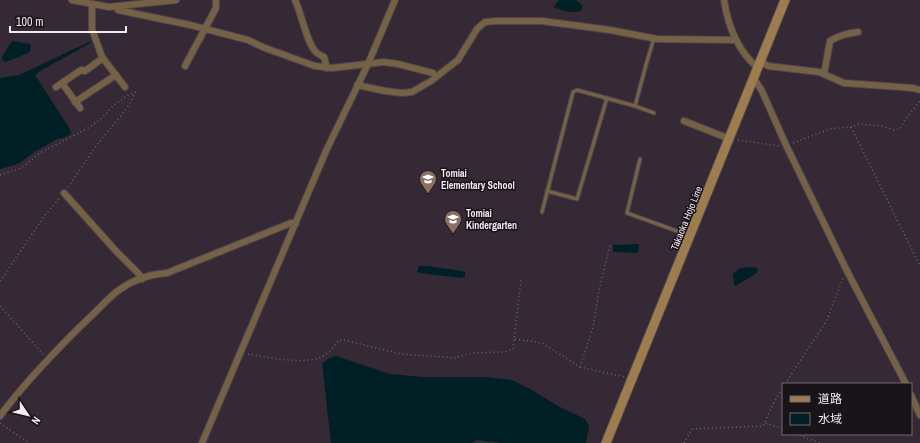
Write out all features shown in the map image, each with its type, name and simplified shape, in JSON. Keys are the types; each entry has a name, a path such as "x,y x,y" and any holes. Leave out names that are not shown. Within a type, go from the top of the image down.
{"main road":[{"name":"Takaoka Hojo Line","path":"606,443 785,0"}],"street":[{"path":"72,0 109,7 176,0"},
{"path":"185,66 216,8 216,0"},
{"path":"295,0 312,47 316,52 324,57 327,68"},
{"path":"202,443 326,151 396,0"},
{"path":"724,0 725,10 735,40 750,60 758,64 823,73 844,83 913,88 920,90"},
{"path":"92,4 92,29 103,58 125,87"},
{"path":"117,6 118,10 248,40 264,48 315,66 327,68 384,62 398,64 433,74 436,77"},
{"path":"357,85 385,91 402,93 412,92 436,77 458,60 477,29 485,22 513,20 542,21 610,30 654,38 735,40"},
{"path":"823,73 830,41 834,38 858,32"},
{"path":"80,108 59,85 81,70 85,71 103,58"},
{"path":"75,102 116,75"},
{"path":"753,77 762,91 786,145 847,271 905,383"},
{"path":"684,121 730,139"},
{"path":"64,193 116,252 140,275 142,279"},
{"path":"0,416 14,397 75,331 119,290 142,279 156,274 167,273 291,223 296,223"},
{"path":"912,397 920,414"}],"lane":[{"path":"635,106 654,38"},
{"path":"542,212 573,92 577,90 635,106 654,113"},
{"path":"547,191 577,199 607,98"},
{"path":"640,159 628,213 690,236"}],"path":[{"path":"0,175 21,168 40,153 90,127 102,118 113,106 128,95 139,91"},
{"path":"730,139 780,146 830,129 860,124 882,126 893,130 900,129 906,118 920,101"},
{"path":"851,126 920,266"},
{"path":"580,367 593,327 599,290 610,245"},
{"path":"786,383 827,320 847,271"},
{"path":"240,353 299,360 315,359 325,355 339,340 401,354 454,358 473,353 505,352 513,349 521,280"},
{"path":"0,306 49,360"},
{"path":"514,339 542,343 580,367 632,379"},
{"path":"684,443 692,429 763,426 782,389"},
{"path":"765,423 782,429"},
{"path":"0,424 29,443"},
{"path":"799,435 820,443"}],"water":[{"path":"559,0 576,0 582,5 582,10 571,12 553,7"},
{"path":"12,41 31,45 30,51 6,62 2,60 2,57"},
{"path":"91,41 89,44 35,75 70,129 71,134 61,139 59,138 36,151 18,164 0,169 0,78 19,75"},
{"path":"639,244 638,253 613,252 613,245"},
{"path":"419,266 462,271 465,272 465,276 461,278 420,273 417,272"},
{"path":"740,268 757,268 758,271 736,286 734,285 733,274"},
{"path":"336,356 390,374 423,377 485,377 512,380 558,406 585,419 589,426 586,443 502,443 477,440 472,443 331,443 322,363"}],"place":[{"name":"Tomiai Elementary School","path":"428,194"},
{"name":"Tomiai Kindergarten","path":"453,234"}]}
